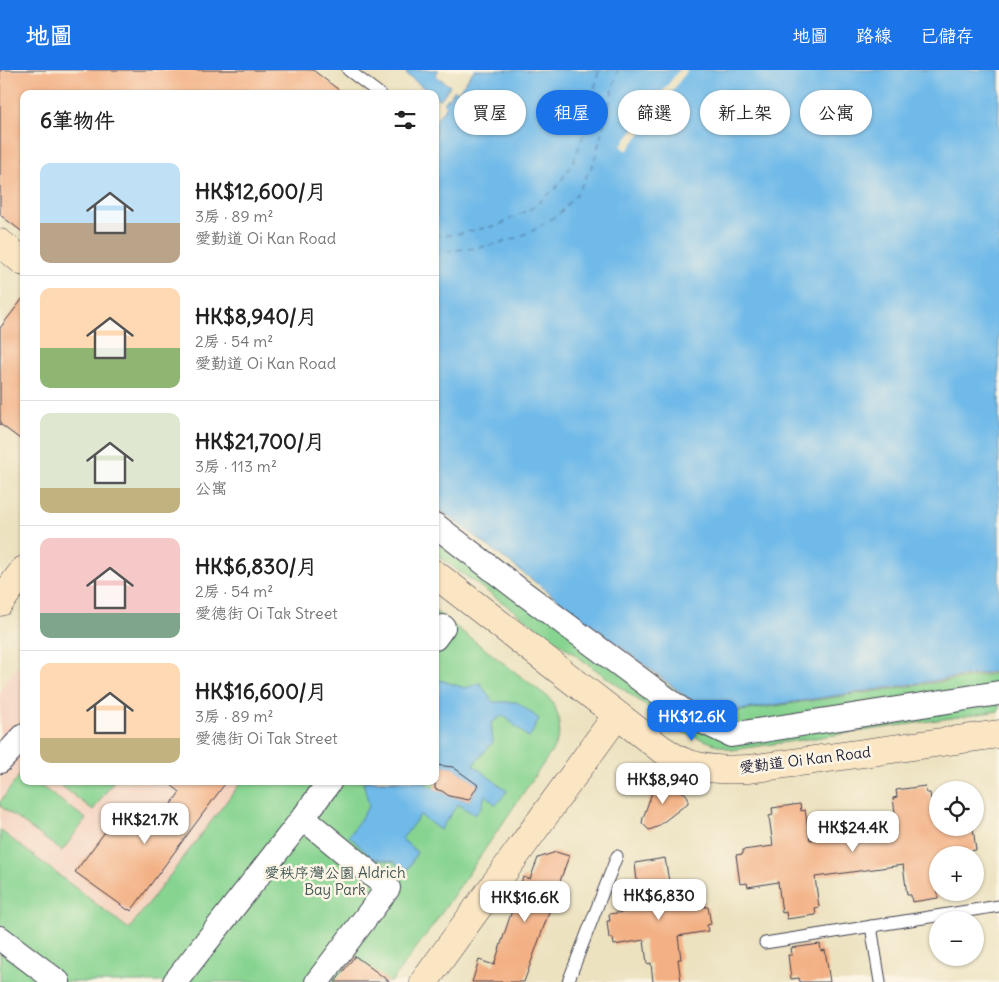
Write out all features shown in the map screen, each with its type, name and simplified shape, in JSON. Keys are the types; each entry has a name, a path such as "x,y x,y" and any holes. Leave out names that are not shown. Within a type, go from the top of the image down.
{"street":[{"path":"0,243 20,259"},
{"path":"439,528 687,714 731,735 999,693"},
{"path":"2,595 20,575"},
{"name":"愛勤道 Oi Kan Road","path":"439,577 660,748 683,762 705,768 726,770 759,768 999,734"},
{"path":"424,982 617,715"},
{"path":"0,761 20,740"},
{"path":"175,982 327,785"},
{"path":"303,818 388,888 317,982"},
{"path":"0,938 58,982"}],"lane":[{"path":"348,70 375,90"},
{"path":"568,982 617,856"},
{"path":"764,943 999,906"},
{"path":"871,926 880,982"}],"shaded area":[{"path":"20,663 20,785 239,785 129,929 0,830 0,689"}],"green space":[{"path":"439,519 699,708 721,714 999,673 999,711 732,750 684,733 439,557"},
{"name":"愛秩序灣公園 Aldrich Bay Park","path":"439,614 548,697 553,703 558,717 559,730 556,744 552,751 434,924 391,982 0,982 0,830 129,929 239,785 439,785"},
{"path":"20,775 20,785 39,785 86,819 62,851 0,806 0,802"},
{"path":"60,785 111,785 93,810"}],"water":[{"path":"409,70 439,70 435,75 450,86 440,100 439,90 427,90 406,74"},
{"path":"474,70 999,70 999,671 721,713 700,707 439,509 439,116 447,106 444,103 454,91 454,135 526,135 526,90 459,90"},
{"path":"439,681 465,688 480,683 493,702 517,702 539,719 529,738 503,715 491,723 493,742 473,765 507,791 496,805 485,795 482,806 475,815 458,804 440,830 420,815 402,839 417,852 405,875 395,862 372,858 349,836 369,806 364,785 428,785 449,796 469,800 473,795 477,785 453,767 439,765"}],"pier":[{"path":"679,70 688,70 673,90 664,90"},
{"path":"629,135 639,135 627,151 621,146"}],"building":[{"path":"0,70 313,70 339,90 20,90 20,230 0,215"},
{"path":"20,302 20,439 0,424 0,328"},
{"path":"439,765 453,767 478,785 469,800 449,796 435,789 435,785 439,785"},
{"path":"663,784 685,793 688,797 688,803 657,827 649,830 642,823 643,818 654,787"},
{"path":"171,785 224,785 131,911 75,872 120,812 149,834 180,792"},
{"path":"925,786 926,793 929,793 929,836 974,836 975,846 929,846 929,899 912,902 911,895 907,895 903,865 815,877 819,907 815,908 816,915 787,919 786,912 782,913 778,882 748,887 747,883 740,884 736,855 743,854 743,850 773,846 769,816 773,815 772,808 800,804 801,811 805,810 810,840 897,828 893,798 897,797 896,790"},
{"path":"556,852 569,856 524,982 472,982 479,960 494,965 523,877 530,879 538,858"},
{"path":"665,858 673,905 704,901 705,907 708,907 711,924 707,925 708,931 678,936 681,982 653,982 651,963 647,964 644,940 614,945 613,938 609,938 607,921 610,921 609,914 640,910 635,863"},
{"path":"820,944 821,951 825,950 830,982 800,982 799,978 791,979 788,955 792,955 791,948"},
{"path":"355,956 390,982 335,982"}],"ferry route":[{"path":"439,236 452,235 499,225 532,208 556,188 573,163 585,131 599,70"},
{"path":"439,250 475,248 501,243 536,229 560,213 578,192 594,162 618,70"}]}
